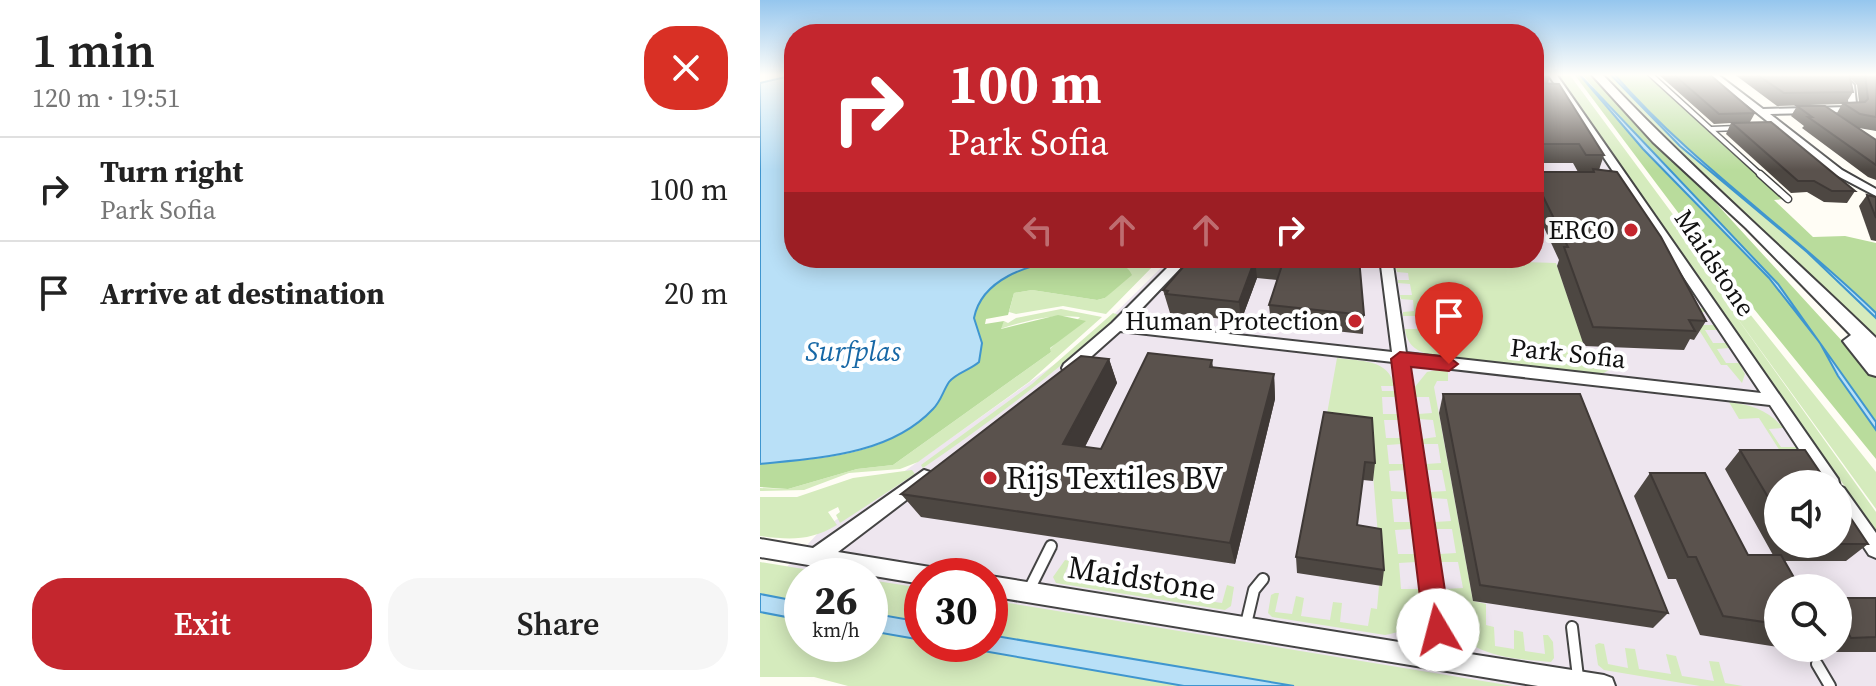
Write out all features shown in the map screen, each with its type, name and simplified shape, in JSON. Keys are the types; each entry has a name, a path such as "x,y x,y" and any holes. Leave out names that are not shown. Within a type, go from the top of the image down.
{"street":[{"name":"Maidstone","path":"1569,106 1625,181 1822,470"},
{"path":"1626,106 1737,215 1876,369"},
{"path":"1753,106 1846,178 1876,193"},
{"path":"1761,112 1854,110 1853,106"},
{"path":"1610,181 1625,181"},
{"path":"1737,215 1751,225 1876,349"},
{"path":"1061,375 1117,326 1174,268"},
{"path":"1387,268 1442,660"},
{"name":"Park Sofia","path":"1117,326 1775,400"},
{"path":"816,557 937,468"},
{"path":"1852,514 1876,549"},
{"path":"760,548 904,572"},
{"name":"Maidstone","path":"1008,589 1604,686"}],"lane":[{"path":"1686,106 1788,199"},
{"path":"1819,110 1835,121"},
{"path":"1767,128 1781,127"},
{"path":"1711,129 1753,128"},
{"name":"Maidstone","path":"1028,592 1051,546"},
{"name":"Maidstone","path":"1245,627 1254,590 1263,579"},
{"path":"1572,627 1579,682"},
{"path":"1817,664 1830,686"}],"shaded area":[{"path":"1544,106 1580,106 1831,470 1764,470 1764,558 1852,558 1852,500 1876,535 1876,686 1509,686 1008,605 1008,558 904,558 904,588 888,585 888,558 795,558 819,532 1086,342 1161,268 1544,268"}],"green space":[{"path":"1579,106 1593,106 1706,259 1876,472 1876,509 1852,476 1852,470 1848,470 1727,304 1846,470 1833,470"},
{"path":"1598,106 1606,106 1643,149 1769,278 1820,343 1838,376 1876,430 1876,459 1710,255"},
{"path":"1609,106 1619,106 1714,201 1876,378 1876,422 1778,284"},
{"path":"1633,106 1641,106 1680,146 1807,252 1876,318 1876,345"},
{"path":"1644,106 1682,106 1784,199 1774,200 1813,237 1845,236 1876,243 1876,313 1709,167"},
{"path":"1544,263 1556,263 1591,364 1608,365 1609,370 1602,374 1431,355 1417,349 1410,343 1405,329 1418,329 1416,316 1403,316 1403,312 1414,311 1413,300 1401,299 1400,295 1412,295 1410,284 1398,283 1398,280 1409,280 1408,273 1397,272 1396,268 1544,268"},
{"path":"1116,268 1151,268 1106,314 1063,306 1016,314 1009,312 1014,293 1032,290 1097,300 1105,298 1120,283"},
{"path":"1127,268 1132,275 1105,298 1097,300 1032,290 1014,293 1008,315 986,319 985,324 1004,321 1001,329 1058,315 1086,321 1050,348 1051,352 893,465 857,469 788,489 760,487 760,464 846,454 867,448 888,441 924,417 952,379 979,362 982,343 974,318 979,304 997,284 1022,270"},
{"path":"1664,274 1684,279 1687,284 1676,284 1680,292 1692,292 1694,296 1684,296 1691,308 1703,308 1706,312 1694,312 1702,325 1714,325 1717,330 1705,330 1713,343 1726,343 1729,348 1717,349 1726,363 1739,363 1745,374 1742,383 1727,365 1721,365"},
{"path":"1061,309 1102,317 1029,382 918,462 900,469 849,473 804,490 760,491 760,488 788,489 857,469 893,465 1051,352 1050,349 1080,317 1040,318 1000,329 1004,321 1008,323 1016,318"},
{"path":"1113,313 1119,315 1048,376 923,468 921,465 1032,384"},
{"path":"1337,358 1380,366 1391,377 1394,386 1381,386 1382,391 1395,391 1395,397 1382,397 1383,414 1398,414 1398,420 1384,420 1386,438 1401,438 1401,444 1387,445 1389,464 1404,464 1405,470 1389,471 1391,491 1407,492 1408,499 1392,499 1394,522 1411,522 1412,529 1395,530 1398,554 1415,554 1416,562 1399,563 1401,589 1419,589 1419,598 1416,614 1408,626 1385,635 1272,617 1268,613 1271,595 1275,593 1279,593 1275,612 1292,614 1296,596 1304,598 1301,616 1330,620 1333,602 1342,603 1340,622 1368,626 1371,608 1377,609 1379,586 1382,585 1370,437 1325,425"},
{"path":"1448,371 1448,381 1437,381 1434,387 1473,601 1486,604 1486,625 1494,627 1495,646 1514,649 1514,630 1523,632 1525,651 1545,654 1543,635 1548,635 1553,642 1554,658 1551,662 1487,652 1461,636 1452,624 1448,608 1466,608 1465,598 1446,598 1445,589 1463,588 1458,562 1441,562 1440,554 1456,553 1452,529 1436,529 1435,522 1451,521 1447,499 1431,498 1430,492 1446,491 1442,470 1427,470 1426,464 1441,463 1438,444 1423,444 1422,439 1436,437 1433,420 1419,419 1418,414 1432,413 1429,397 1416,397 1414,388 1427,372"},
{"path":"1729,402 1759,409 1772,417 1783,428 1769,429 1781,447 1796,447 1800,470 1792,470 1759,418 1739,419"},
{"path":"912,470 915,474 840,523 836,515 840,512 838,507 828,512 837,525 818,534 800,538 760,536 760,497 797,497 853,478"},
{"path":"1852,478 1876,512 1876,531 1852,497"},
{"path":"1065,560 1070,561 1063,578 1080,580 1087,564 1095,565 1089,582 1115,586 1121,569 1129,570 1124,588 1150,592 1156,575 1164,576 1159,593 1186,597 1191,580 1200,581 1195,599 1222,603 1227,585 1234,587 1231,606 1225,610 1056,583 1053,577"},
{"path":"760,562 784,566 784,599 760,594"},
{"path":"888,583 904,585 904,619 888,616"},
{"path":"1008,603 1513,686 1294,686 1008,638"},
{"path":"760,612 784,617 784,662 888,662 888,634 904,637 904,662 1008,662 1008,655 1184,686 848,686 814,677 760,677"},
{"path":"1604,644 1608,664 1628,668 1625,648 1635,649 1639,669 1671,674 1666,654 1676,656 1682,676 1714,681 1709,661 1719,662 1725,683 1743,686 1700,686 1604,670 1598,665 1595,645"}],"water":[{"name":"Surfplas","path":"760,106 784,106 784,268 1027,268 1008,276 986,293 974,318 982,343 979,362 952,379 936,406 916,424 896,436 852,452 760,464"},
{"path":"1606,106 1778,284 1819,342 1769,278 1643,149"},
{"path":"1641,106 1844,283 1876,313 1876,318 1807,252 1680,146"},
{"path":"1820,344 1876,422 1876,430 1838,376"},
{"path":"760,594 784,599 784,617 760,612"},
{"path":"888,616 904,619 904,637 888,634"},
{"path":"1008,638 1294,686 1184,686 1008,655"}],"building":[{"path":"1544,106 1573,106 1604,155 1586,155 1579,144 1544,144"},
{"path":"1710,106 1747,106 1755,113 1719,114"},
{"path":"1797,106 1825,106 1876,140 1876,165 1808,117 1812,117"},
{"path":"1848,106 1876,106 1876,117 1860,114"},
{"path":"1771,122 1855,191 1832,191 1814,181 1798,181 1732,123"},
{"path":"1593,169 1617,172 1661,237 1706,321 1689,320 1695,331 1593,327 1564,247 1568,247 1544,198 1544,172 1594,172"},
{"path":"1867,195 1876,197 1876,218"},
{"path":"1182,268 1252,268 1239,302 1166,294 1168,291 1163,290"},
{"path":"1281,268 1360,268 1364,315 1269,305"},
{"path":"1148,353 1212,360 1210,367 1274,374 1230,543 901,494 1081,356 1109,359 1063,444 1101,449"},
{"path":"1443,394 1580,394 1668,613 1480,585"},
{"path":"1324,412 1372,418 1375,463 1365,462 1357,525 1381,529 1384,570 1296,557"},
{"path":"1740,450 1805,450 1819,470 1764,470 1764,490"},
{"path":"1650,473 1705,473 1748,555 1783,558 1792,574 1764,574 1764,622 1723,616 1696,557 1688,557"},
{"path":"1852,520 1868,544 1852,544"},
{"path":"1852,598 1876,598 1876,637 1852,638"}],"place":[{"name":"ERCO","path":"1631,230"},
{"name":"Human Protection","path":"1355,321"},
{"name":"Rijs Textiles BV","path":"990,478"}],"route":[{"path":"1438,630 1400,359 1449,364"}]}
